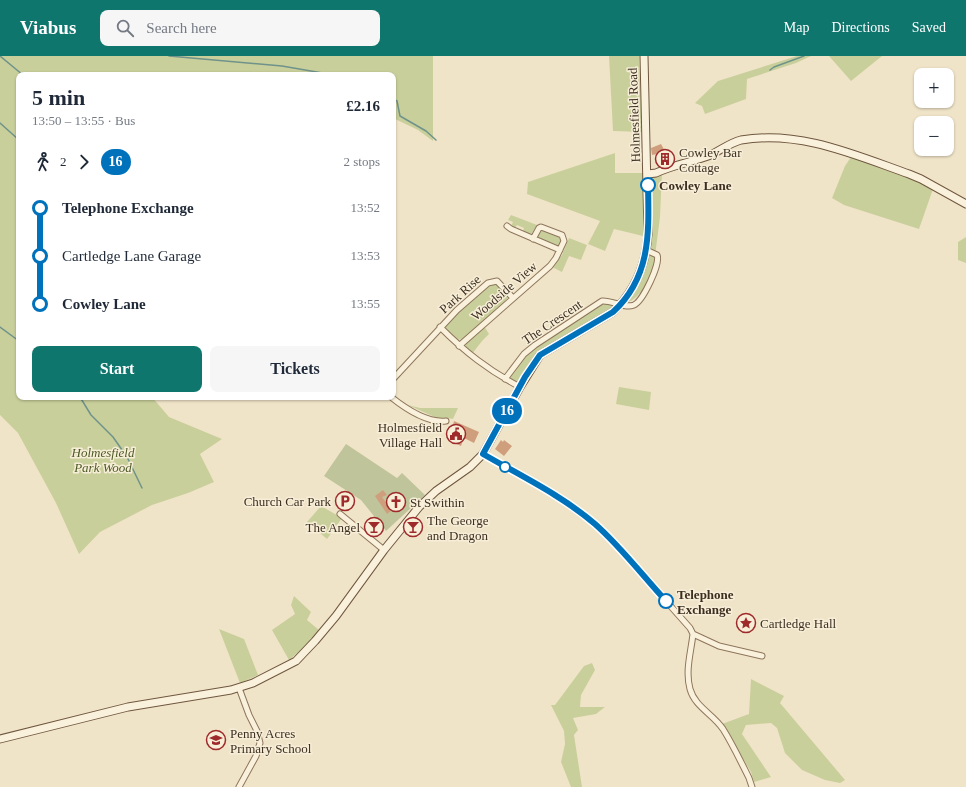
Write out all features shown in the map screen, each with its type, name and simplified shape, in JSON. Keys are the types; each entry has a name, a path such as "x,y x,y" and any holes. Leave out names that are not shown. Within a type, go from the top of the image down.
{"main road":[{"name":"Holmesfield Road","path":"0,739 128,707 239,688 288,667 304,654 336,616 384,550 418,507 436,491 470,467 483,454 520,387 540,355 604,318 621,305 632,289 640,273 646,250 649,220 644,56"},
{"path":"648,174 656,173 669,167 709,155 727,145 741,140 769,139 806,141 836,148 909,174 966,204"}],"street":[{"name":"Woodside View","path":"508,226 511,229 560,250"},
{"name":"Woodside View","path":"459,346 550,266 560,250 564,238 558,232 541,227 533,239"},
{"path":"621,305 630,306 636,303 652,277 658,258 657,255 646,250"},
{"name":"Park Rise","path":"396,376 457,310 491,281 497,281 513,298"},
{"name":"The Crescent","path":"505,379 524,354 551,333 602,301 621,305"},
{"path":"440,327 459,346 485,367 520,387"},
{"path":"396,400 424,417 438,421 446,421"},
{"path":"483,454 558,497 595,524 612,540 690,628 693,634 689,667 689,686 692,694 696,701 723,729 743,766 752,787"},
{"path":"340,514 384,550"},
{"path":"693,634 719,646 762,656"},
{"path":"239,688 249,716 258,731 260,743 256,756 239,787"}],"green space":[{"name":"Holmesfield Park Wood","path":"0,56 433,56 433,141 418,130 396,119 396,72 16,72 16,400 155,400 169,417 222,439 200,454 214,482 188,493 152,505 100,532 79,554 56,503 18,433 0,415"},
{"path":"609,56 639,56 642,132 613,131"},
{"path":"797,56 811,56 796,63 747,79 746,99 705,114 702,106 695,103 718,81"},
{"path":"829,56 882,56 851,81"},
{"path":"615,153 615,173 644,173 644,231 643,236 614,229 605,251 588,244 600,221 527,194 528,182"},
{"path":"851,157 922,183 933,189 919,229 844,205 832,198 845,166"},
{"path":"662,172 660,217 654,268 642,290 632,300 627,302 640,280 651,234 651,179"},
{"path":"511,215 537,225 531,235 523,231 524,228 517,225 515,228 511,226 513,222 508,220"},
{"path":"541,229 559,236 562,240 559,246 539,239 537,234"},
{"path":"966,237 966,263 958,260 958,242"},
{"path":"569,238 587,245 581,260 569,256 562,272 552,267 562,255"},
{"path":"495,283 507,294 508,297 506,300 463,339 457,340 445,326 453,316 488,285"},
{"path":"602,303 611,305 613,308 583,327 543,349 532,361 519,383 511,378 510,375 529,353 552,335"},
{"path":"484,326 489,334 472,354 466,348 466,342"},
{"path":"619,387 651,392 649,410 616,404"},
{"path":"408,405 420,408 458,408 453,419 439,419"},
{"path":"346,444 397,478 402,473 425,495 386,531 361,500 324,476"},
{"path":"321,506 342,518 327,539 307,522"},
{"path":"294,596 311,612 307,620 319,630 307,645 289,660 272,630 295,614 291,605"},
{"path":"219,629 244,639 258,675 240,683"},
{"path":"592,663 595,670 581,695 580,707 605,707 596,714 573,718 578,730 574,735 582,787 571,787 561,762 565,744 564,731 551,705 555,705 584,666"},
{"path":"751,679 784,696 780,703 845,780 840,783 825,780 802,770 785,753 777,728 771,723 746,725 742,734 771,777 754,782 751,772 722,724 749,714"}],"building":[{"path":"661,144 666,153 672,153 674,158 667,160 668,163 664,164 663,161 660,162 657,154 652,155 651,148"},
{"path":"454,421 479,432 474,443 464,438 461,446 452,442 453,439 450,437"},
{"path":"501,440 503,442 504,440 512,446 504,456 495,449"},
{"name":"St Swithin","path":"383,490 387,495 382,497 387,504 397,496 399,498 402,496 404,500 387,514 375,496"},
{"name":"The Angel","path":"371,517 380,526 374,533 376,534 373,536 368,532 370,530 368,528 371,525 367,521"},
{"name":"The George and Dragon","path":"415,519 419,522 416,526 420,529 415,534 413,533 410,537 405,532"}],"waterway":[{"path":"0,56 19,72"},
{"path":"169,56 282,66 317,72"},
{"path":"770,70 774,67 804,56"},
{"path":"396,100 400,116 426,131 436,140"},
{"path":"0,123 16,137"},
{"path":"0,327 16,339"},
{"path":"82,400 91,415 113,437 127,457 142,488"}],"bus line":[{"name":"16","path":"648,185 649,208 647,246 640,273 632,289 621,305 613,312 595,324 546,350 540,355 525,377 483,454 558,497 595,524 612,540 666,601"}],"place":[{"name":"Cowley Bar Cottage","path":"665,159"},
{"name":"Cowley Lane","path":"648,185"},
{"name":"Holmesfield Village Hall","path":"456,434"},
{"name":"Church Car Park","path":"345,501"},
{"name":"St Swithin","path":"396,502"},
{"name":"The Angel","path":"374,527"},
{"name":"The George and Dragon","path":"413,527"},
{"name":"Telephone Exchange","path":"666,601"},
{"name":"Cartledge Hall","path":"746,623"},
{"name":"Penny Acres Primary School","path":"216,740"}]}
